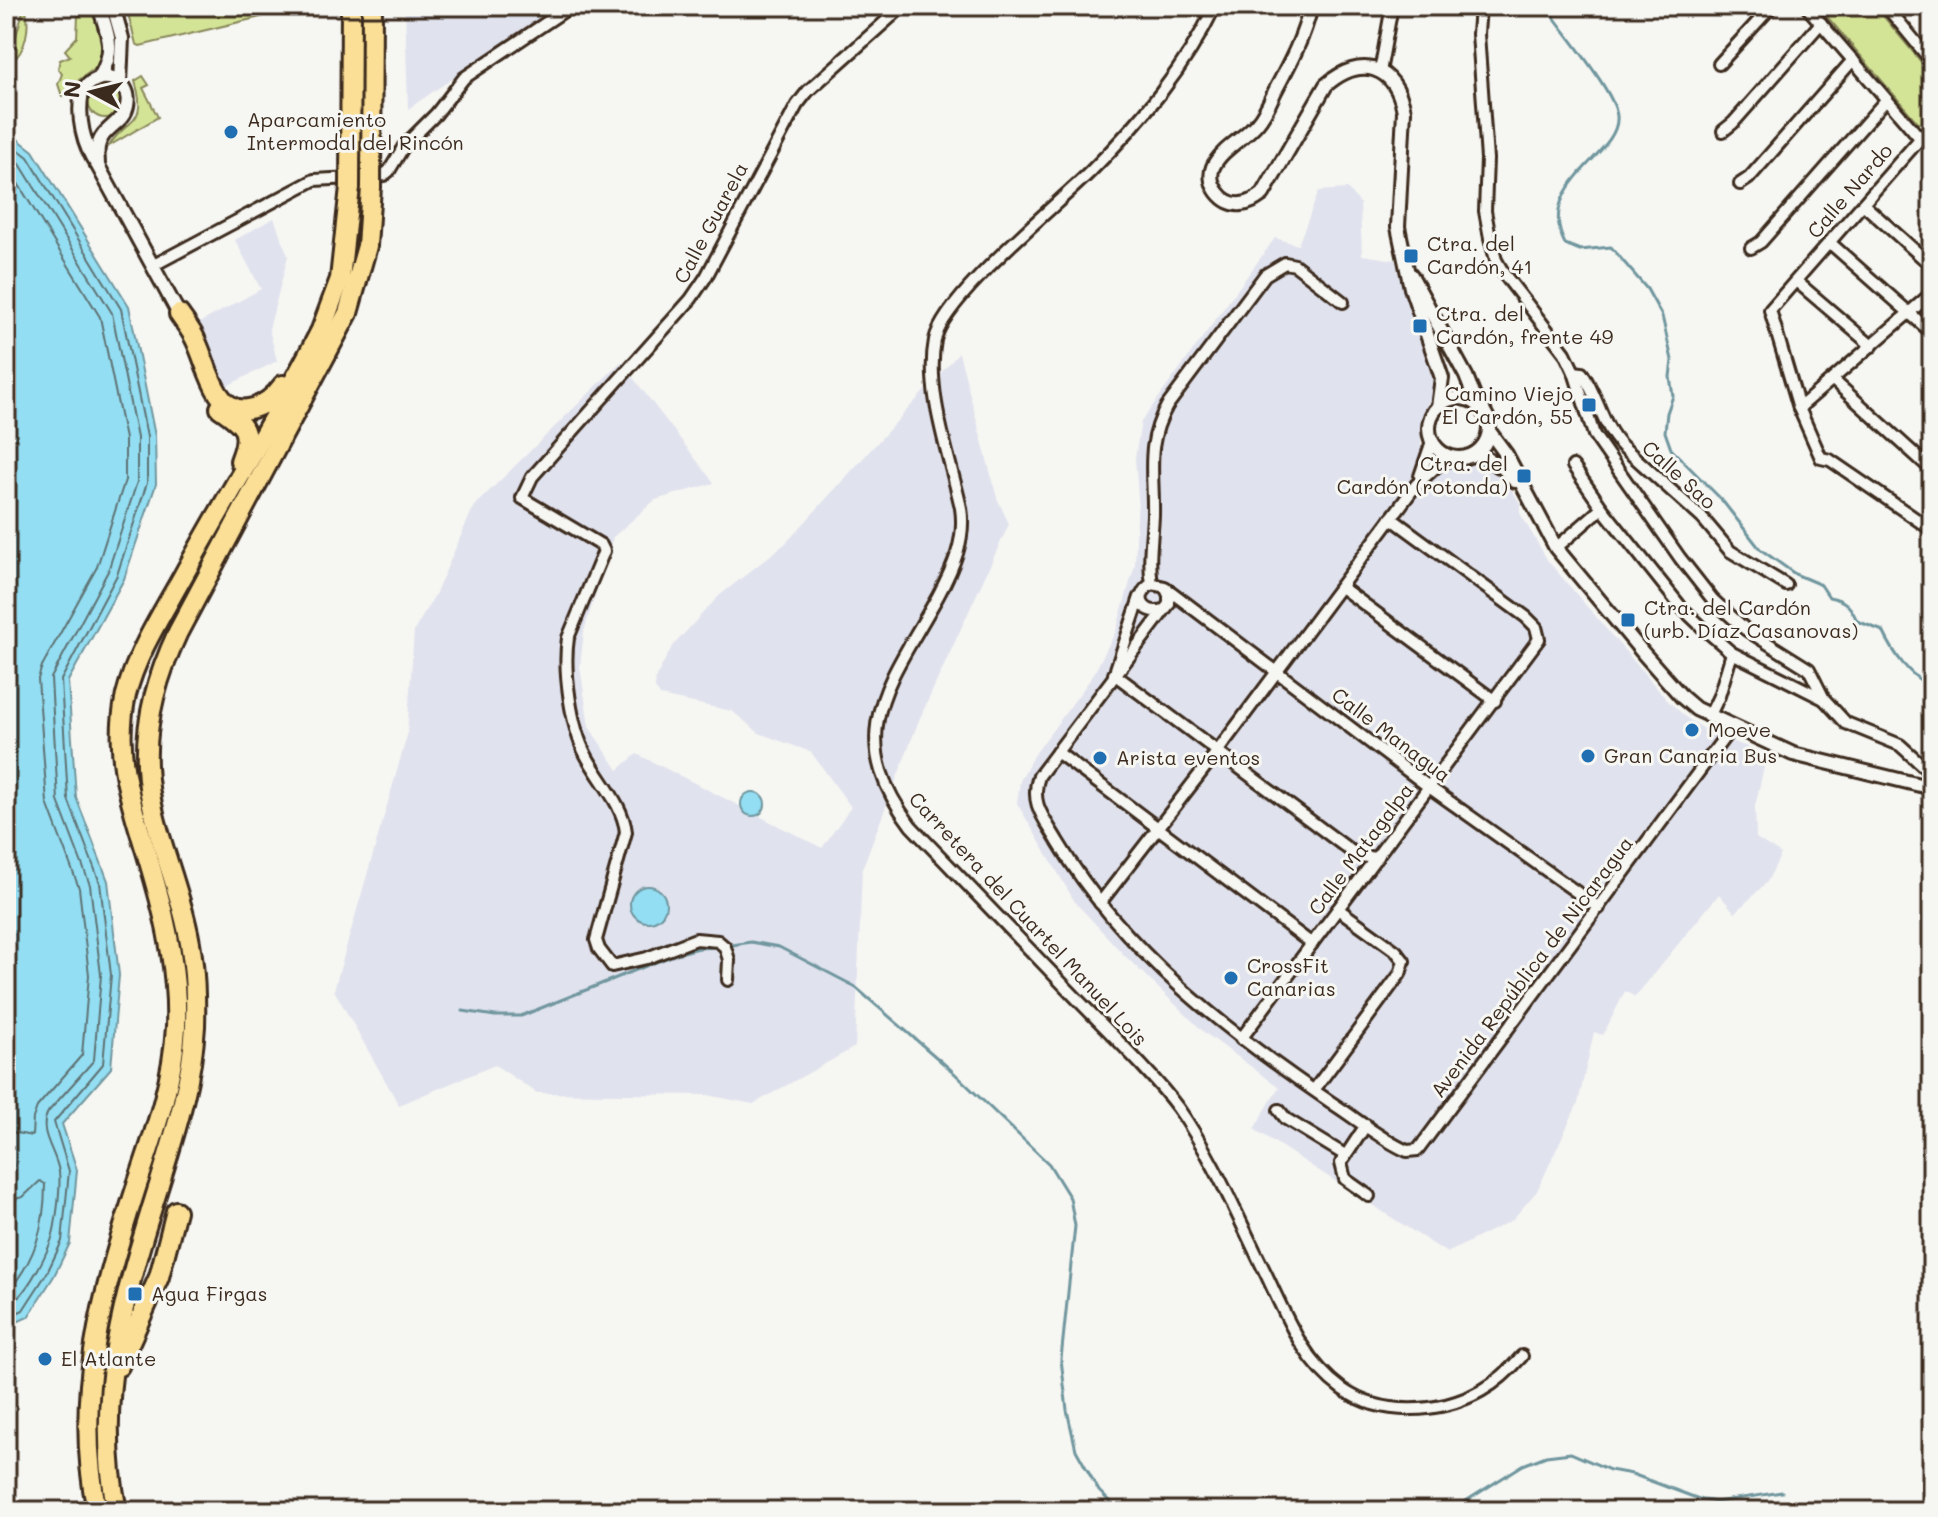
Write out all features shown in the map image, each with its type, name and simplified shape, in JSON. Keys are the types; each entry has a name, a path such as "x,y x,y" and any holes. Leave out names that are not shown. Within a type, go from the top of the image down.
{"highway":[{"path":"91,1507 87,1427 95,1335 111,1265 162,1107 176,1027 175,974 167,927 131,807 122,763 121,724 127,693 138,662 224,501 285,399 335,297 345,251 350,187 351,6"},
{"path":"117,1511 110,1463 109,1420 110,1378 116,1336 129,1282 181,1112 195,1026 187,926 152,806 147,769 149,724 161,669 185,619 348,313 367,246 371,187 372,6"},
{"path":"179,314 194,337 218,394 235,408 256,409 275,396 298,360 345,251"},
{"path":"179,314 208,392 219,407 238,421 247,437 224,501"},
{"path":"147,769 196,913"},
{"path":"109,1420 120,1360 159,1277 176,1211"},
{"path":"79,1434 84,1349 98,1287 111,1265"}],"street":[{"path":"99,6 110,41 110,52 100,77"},
{"path":"113,6 123,44 120,83"},
{"path":"152,266 314,180 384,175 404,146 436,114 464,78 571,6"},
{"name":"Calle Guarela","path":"728,980 729,960 725,947 718,941 696,939 647,958 612,966 599,949 596,940 626,832 625,819 584,752 571,708 566,650 568,638 604,551 601,545 522,498 532,477 691,299 706,277 758,173 797,105 808,91 903,6"},
{"name":"Carretera del Cuartel Manuel Lois","path":"1215,6 1192,50 1145,111 1092,170 988,269 942,322 936,337 933,374 963,528 948,577 891,680 878,714 874,740 877,762 894,803 911,826 1176,1106 1218,1175 1300,1345 1320,1370 1358,1398 1379,1405 1421,1410 1453,1403 1480,1392 1503,1376 1522,1356"},
{"path":"1311,6 1297,50 1259,121 1213,167 1212,180 1217,192 1226,201 1238,205 1252,202 1263,194 1326,85 1341,72 1356,68 1380,72 1392,79 1400,92 1404,111 1398,227 1402,252 1477,404 1486,416 1489,431 1506,454 1556,548 1682,697 1709,717 1793,754 1932,788"},
{"path":"1380,72 1392,6"},
{"path":"1480,6 1478,48 1487,159 1485,211 1490,238 1504,274 1565,353 1594,435 1699,584 1745,629 1809,669 1824,699 1846,723 1900,745 1932,774"},
{"path":"1719,64 1772,6"},
{"path":"1806,6 1920,138"},
{"path":"1886,6 1932,62"},
{"path":"1723,131 1821,23"},
{"path":"1740,184 1749,178 1853,60"},
{"path":"98,166 101,137 125,113 128,105 128,97 120,83 100,77 86,85 82,92 87,152 98,166 179,314"},
{"path":"1751,248 1761,242 1886,100"},
{"path":"81,108 90,121 105,125 113,123"},
{"name":"Calle Nardo","path":"1799,408 1770,310 1932,125"},
{"path":"1863,204 1932,266"},
{"path":"1829,242 1932,333"},
{"path":"1152,584 1149,564 1154,494 1151,459 1157,424 1167,406 1265,275 1285,263 1295,265 1343,302"},
{"path":"1408,269 1411,288 1442,378 1438,407 1430,423 1432,441 1437,449 1454,458"},
{"path":"1796,281 1872,346"},
{"path":"1932,293 1799,408 1821,458 1830,460 1932,530"},
{"name":"Calle Sao","path":"1574,372 1582,373 1590,385 1610,434 1703,519 1730,551 1786,585"},
{"path":"1833,380 1932,470"},
{"path":"1438,407 1457,398 1477,404"},
{"path":"1100,903 1159,829 1416,485 1439,464 1476,453 1489,431"},
{"path":"1416,485 1432,441"},
{"path":"1476,453 1503,468 1523,489"},
{"path":"1573,466 1602,508 1681,607 1732,653 1824,699"},
{"path":"1556,548 1602,508"},
{"name":"Calle Matagalpa","path":"1241,1039 1538,642 1536,627 1526,617 1391,518"},
{"path":"1115,673 1145,588 1152,584 1165,587 1169,604 1039,776 1033,791 1037,807 1077,873 1116,923 1205,1009 1241,1039 1366,1125 1341,1163 1345,1179 1369,1196"},
{"name":"Calle Managua","path":"1165,587 1429,787 1599,908"},
{"path":"1341,587 1495,701"},
{"path":"1141,595 1147,610 1155,613 1163,610"},
{"path":"1709,717 1732,653"},
{"path":"1115,673 1351,851 1359,856 1377,858"},
{"name":"Avenida República de Nicaragua","path":"1366,1125 1400,1148 1418,1150 1732,727"},
{"path":"1057,752 1312,944"},
{"path":"1314,1090 1400,974 1404,961 1396,951 1338,909"},
{"path":"1279,1110 1286,1119 1345,1155"}],"shaded area":[{"path":"405,6 557,6 408,109"},
{"path":"1347,189 1360,203 1362,255 1395,260 1436,387 1422,416 1421,446 1456,467 1472,465 1491,470 1506,481 1520,503 1520,513 1548,561 1667,700 1688,719 1714,735 1767,754 1755,806 1756,838 1781,854 1767,882 1735,913 1719,894 1635,997 1625,991 1603,1035 1594,1032 1578,1103 1537,1191 1512,1220 1447,1253 1254,1129 1279,1087 1205,1033 1124,955 1075,902 1017,803 1020,781 1032,758 1092,677 1116,631 1135,565 1138,496 1135,458 1141,422 1275,238 1298,245 1319,191"},
{"path":"274,218 288,256 269,329 277,361 227,386 194,326 261,289 235,240"},
{"path":"959,353 997,498 1009,524 919,720 862,869 855,1047 753,1104 708,1095 537,1093 495,1065 399,1105 334,990 407,736 414,631 436,593 474,506 621,362 714,483 655,500 613,537 584,631 580,666 589,727 618,770 637,754 822,848 851,807 811,752 759,733 732,711 660,696 655,688 656,677 672,647 702,614 719,596 786,543"}],"green space":[{"path":"86,6 91,6 104,48 101,64 79,80 73,96 62,96 58,84 62,74 58,68 60,60 70,56 65,50 77,37 78,16 86,14"},
{"path":"126,6 306,6 140,46 136,44"},
{"path":"1818,6 1875,6 1932,75 1932,110 1921,123 1918,123"},
{"path":"26,10 26,39 11,62 6,57 6,49 16,36 23,11"},
{"path":"143,76 149,85 143,88 158,117 109,146 137,114 139,96 135,81"},
{"path":"105,84 117,89 122,101 117,113 105,118 93,113 88,101 93,89"}],"water":[{"path":"6,130 33,151 129,306 155,436 156,484 124,579 68,681 76,797 108,881 119,975 111,1068 62,1124 77,1170 70,1243 28,1317 6,1327 6,1172 14,1166 9,1161 6,1147"},
{"path":"753,792 764,799 765,804 758,815 753,816 742,809 741,804 748,793"},
{"path":"648,886 661,891 666,904 661,917 648,922 635,917 630,904 635,891"}],"waterway":[{"path":"1553,6 1554,17 1600,80 1617,116 1615,130 1606,144 1569,187 1561,204 1558,223 1565,244 1580,250 1611,247 1647,289 1662,316 1672,360 1670,377 1673,396 1665,432 1671,449 1721,499 1760,549 1795,574 1821,585 1829,597 1847,604 1857,621 1883,631 1903,664 1932,688"},
{"path":"726,946 751,942 779,947 854,986 951,1070 1049,1164 1070,1198 1075,1226 1061,1359 1067,1410 1076,1450 1099,1491 1119,1511"},
{"path":"463,1011 521,1016 676,954 719,947"},
{"path":"1450,1511 1523,1465 1546,1456 1571,1453 1610,1470 1632,1474 1699,1499 1716,1502 1782,1492"}],"place":[{"name":"Aparcamiento Intermodal del Rincón","path":"231,132"},
{"name":"Ctra. del Cardón, 41","path":"1411,256"},
{"name":"Ctra. del Cardón, frente 49","path":"1420,326"},
{"name":"Camino Viejo El Cardón, 55","path":"1589,405"},
{"name":"Ctra. del Cardón (rotonda)","path":"1524,476"},
{"name":"Ctra. del Cardón (urb. Díaz Casanovas)","path":"1628,620"},
{"name":"Moeve","path":"1692,730"},
{"name":"Gran Canaria Bus","path":"1588,756"},
{"name":"Arista eventos","path":"1100,758"},
{"name":"CrossFit Canarias","path":"1231,978"},
{"name":"Agua Firgas","path":"135,1294"},
{"name":"El Atlante","path":"45,1359"}]}
